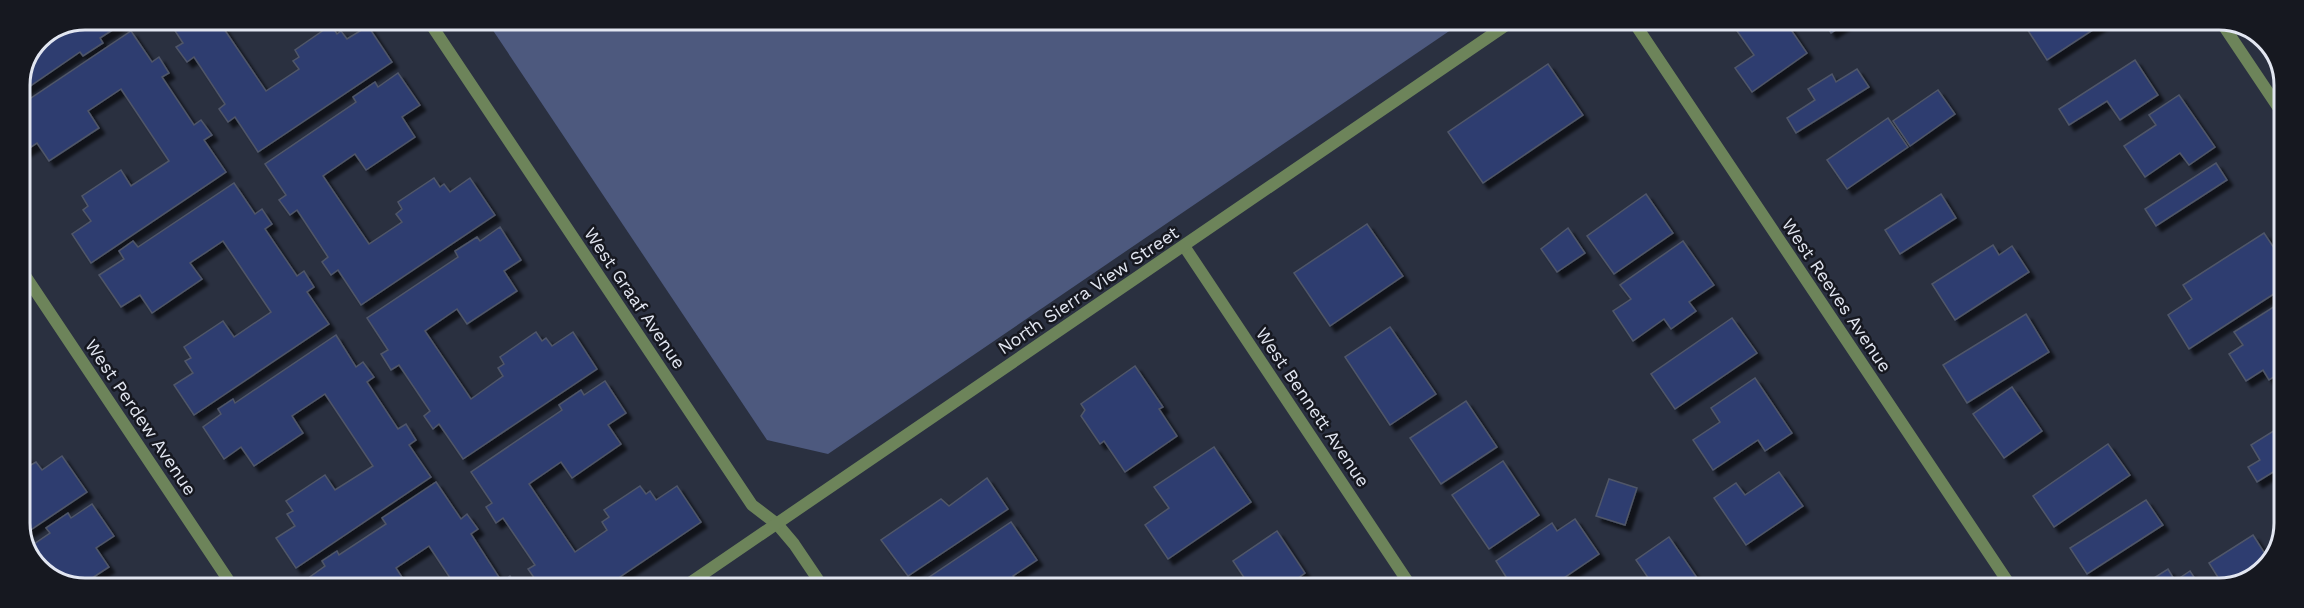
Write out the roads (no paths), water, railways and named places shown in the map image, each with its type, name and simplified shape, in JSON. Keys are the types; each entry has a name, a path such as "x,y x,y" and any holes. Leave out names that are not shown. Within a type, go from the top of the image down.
{"street":[{"name":"West Graaf Avenue","path":"435,30 752,505 777,524 817,578"},
{"name":"North Sierra View Street","path":"697,578 1499,30"},
{"name":"West Reeves Avenue","path":"1639,30 2005,578"},
{"path":"2227,31 2274,101"},
{"name":"West Bennett Avenue","path":"1184,246 1405,578"},
{"name":"West Perdew Avenue","path":"30,283 228,578"}]}
